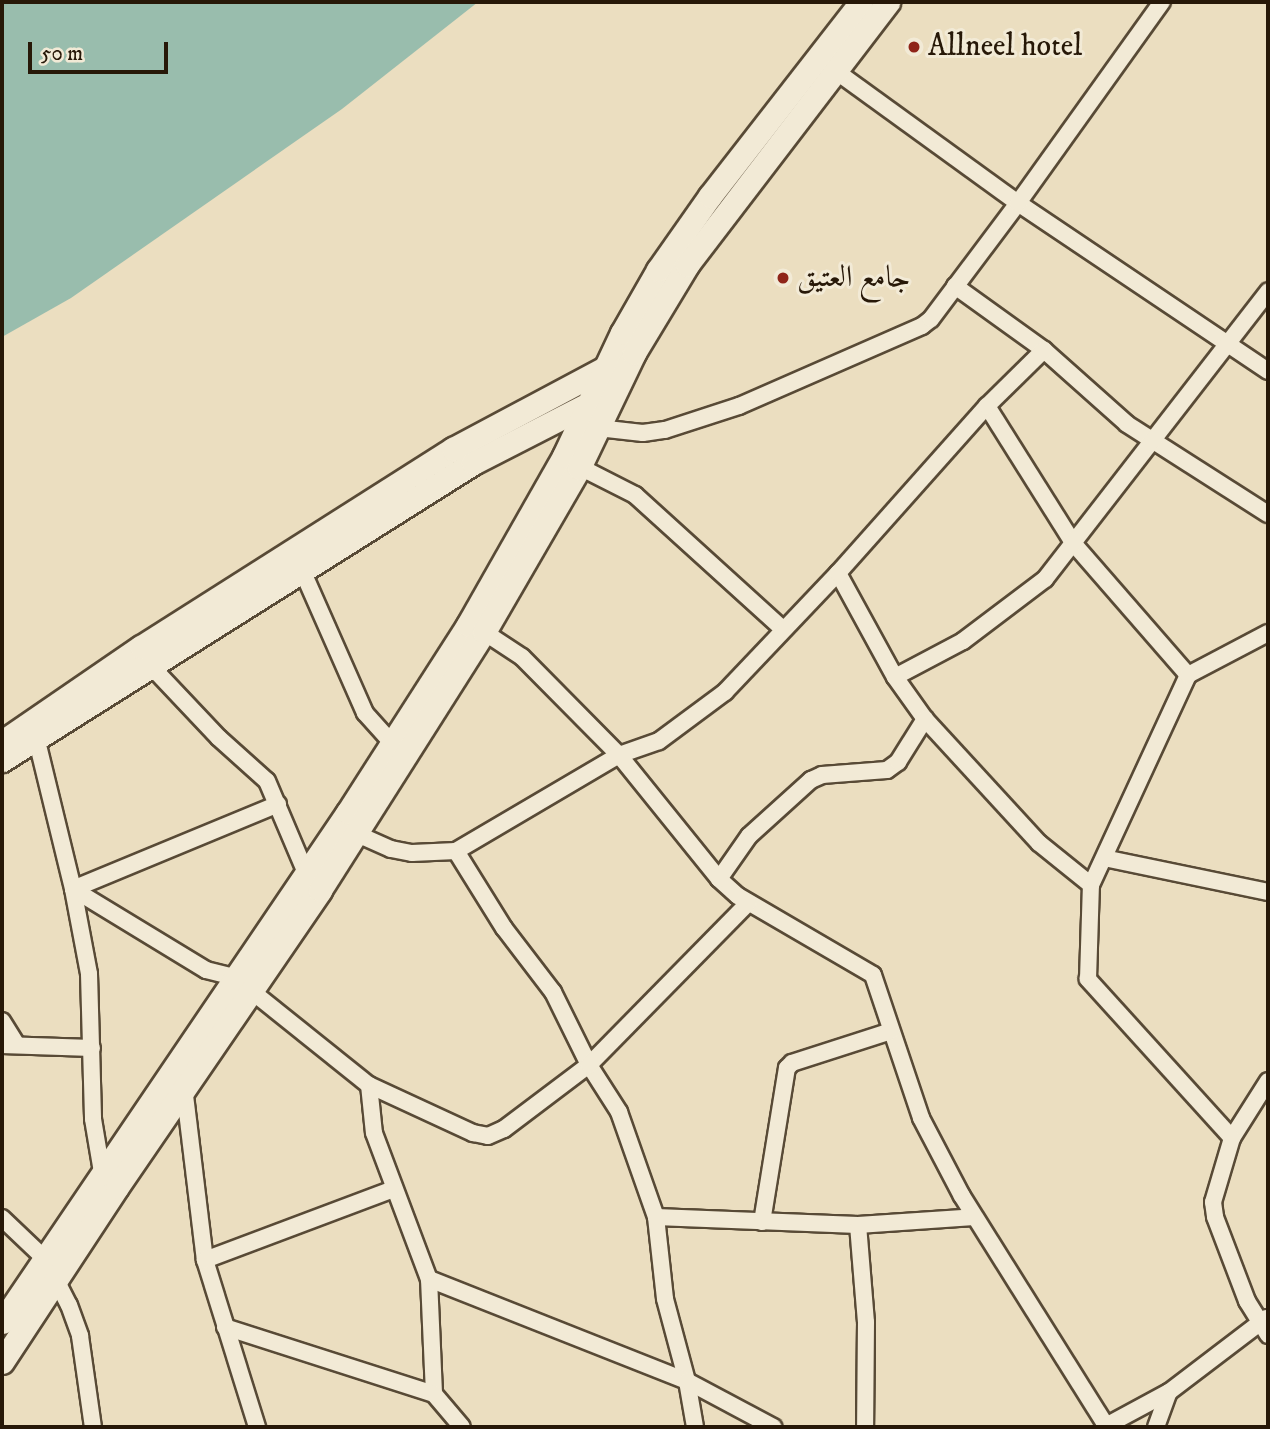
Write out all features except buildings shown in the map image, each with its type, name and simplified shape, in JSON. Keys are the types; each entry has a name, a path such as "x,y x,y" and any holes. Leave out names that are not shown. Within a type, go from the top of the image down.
{"main road":[{"path":"590,427 592,402 606,367 658,270 710,196 861,2"},
{"path":"2,1322 102,1172 357,834 484,632 590,427 617,392 634,353 713,228 888,2"},
{"path":"2,742 141,647 453,449 634,353"},
{"path":"2,760 473,463 617,392"},
{"path":"524,436 546,443 571,462"},
{"path":"2,1362 184,1087 306,873 571,462"}],"street":[{"path":"590,427 643,433 665,430 739,406 922,326 1018,203 1162,2"},
{"path":"836,72 1018,203 1268,371"},
{"path":"955,286 1044,350 1127,424 1268,514"},
{"path":"895,677 963,641 1045,579 1154,442 1268,291"},
{"path":"357,834 401,851 456,851 619,755 659,741 725,692 838,573 987,406 1044,350"},
{"path":"987,406 1074,544 1188,675"},
{"path":"571,462 635,495 783,629"},
{"path":"302,570 365,713 391,742"},
{"path":"838,573 895,677 925,719 1040,843 1091,885"},
{"path":"484,632 522,657 619,755 719,879 748,903 873,975 921,1118 974,1217 1105,1427 1169,1392 1265,1324 1247,1301 1215,1217 1215,1187 1232,1138 1268,1085"},
{"path":"1232,1138 1088,979 1091,885 1188,675 1268,633"},
{"path":"150,665 219,738 267,781 306,873"},
{"path":"719,879 749,836 811,780 822,775 887,770 898,762 925,719"},
{"path":"36,737 73,889 89,974 93,1119 102,1172"},
{"path":"73,889 278,804"},
{"path":"456,851 504,928 553,992 589,1065 619,1112 656,1217 665,1299 687,1381 695,1427"},
{"path":"1104,858 1268,892"},
{"path":"73,889 206,970 243,984 369,1085 472,1133 488,1136 504,1129 589,1065 748,903"},
{"path":"2,1021 9,1045 92,1048"},
{"path":"762,1222 787,1068 891,1031"},
{"path":"369,1085 374,1133 429,1279 434,1394"},
{"path":"184,1087 205,1260 257,1427"},
{"path":"205,1260 394,1189"},
{"path":"656,1217 858,1225 974,1217"},
{"path":"2,1218 43,1257"},
{"path":"858,1225 866,1322 865,1427"},
{"path":"55,1279 69,1305 80,1336 93,1427"},
{"path":"429,1279 687,1381 773,1427"},
{"path":"225,1327 434,1394 462,1427"},
{"path":"1156,1427 1169,1392"}],"shaded area":[{"path":"2,2 478,2 342,109 71,298 2,337"}],"place":[{"name":"Allneel hotel","path":"914,47"},
{"name":"جامع العتيق","path":"783,278"}]}
